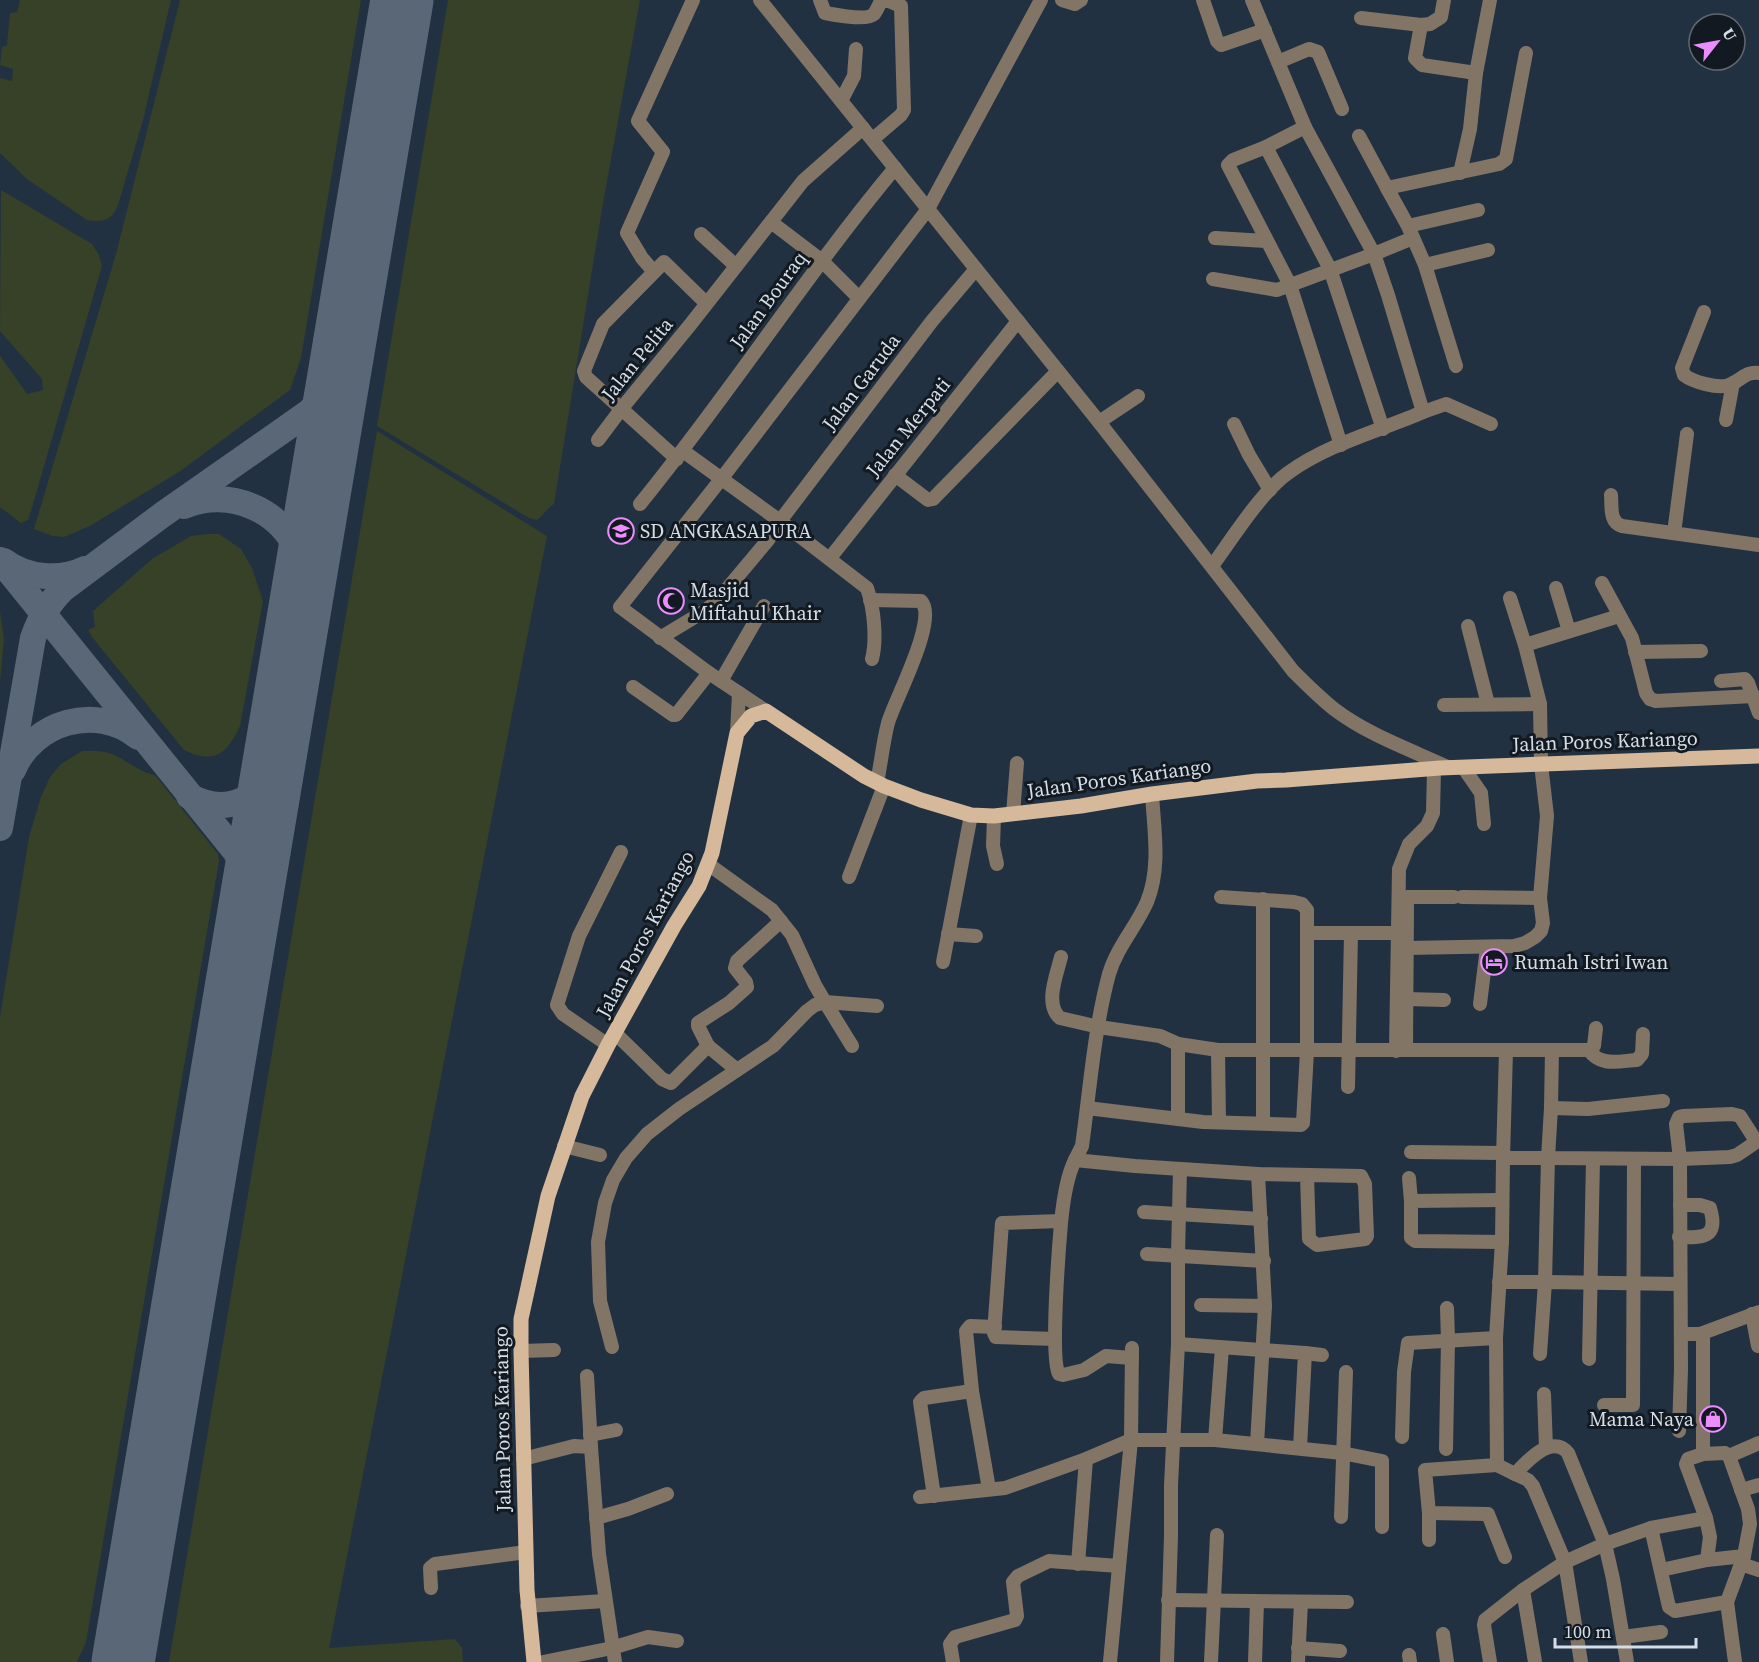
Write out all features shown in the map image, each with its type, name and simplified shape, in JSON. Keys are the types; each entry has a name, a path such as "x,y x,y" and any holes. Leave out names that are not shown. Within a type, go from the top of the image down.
{"main road":[{"name":"Jalan Poros Kariango","path":"766,711 881,785 971,815 1014,814 1257,781 1434,769 1759,756"},
{"path":"737,733 751,716 766,711"},
{"name":"Jalan Poros Kariango","path":"534,1662 527,1606 520,1350 524,1298 548,1196 582,1096 674,926 699,886 708,864 721,816 737,733"}],"street":[{"path":"654,272 642,258 627,232 663,152 638,121 693,0"},
{"path":"760,0 1099,422 1293,671 1336,710 1369,730 1456,768 1481,793 1484,824"},
{"path":"820,0 825,13 859,17 873,15 881,1 889,0 901,6 904,110 873,139"},
{"path":"766,711 660,638 620,607 928,209 1041,0"},
{"path":"1062,0 1075,4 1081,0"},
{"path":"1203,0 1217,41 1221,45 1265,30"},
{"path":"1252,0 1305,128 1374,254 1423,412"},
{"path":"1361,18 1430,24 1441,17 1444,0"},
{"path":"1460,172 1470,129 1476,73 1490,0"},
{"path":"1421,25 1414,58 1417,62 1422,65 1476,73"},
{"path":"1278,62 1309,49 1318,52 1342,109"},
{"path":"841,101 854,76 856,50"},
{"path":"1387,188 1500,164 1506,159 1526,53"},
{"name":"Jalan Pelita","path":"598,440 803,182 863,128"},
{"path":"1305,128 1233,160 1228,165 1290,285 1341,445"},
{"path":"1359,136 1425,265 1456,366"},
{"path":"1266,147 1330,269 1383,429"},
{"name":"Jalan Bouraq","path":"640,504 680,455 821,260 895,168"},
{"path":"1213,279 1277,290 1374,254 1410,232 1478,210"},
{"path":"771,222 821,260 859,298"},
{"path":"701,234 736,266"},
{"path":"1215,238 1266,241"},
{"path":"1425,265 1488,250"},
{"path":"706,303 664,262 603,324 584,371 586,377 680,455 722,478 867,588 875,645 872,659"},
{"name":"Jalan Garuda","path":"660,638 716,602 768,540 932,321 976,269"},
{"path":"1704,312 1682,372 1690,379 1724,386 1747,374 1759,373"},
{"name":"Jalan Merpati","path":"830,558 1018,321"},
{"path":"895,475 928,500 933,499 1058,371"},
{"path":"1726,420 1733,383"},
{"path":"1099,422 1138,396"},
{"path":"1212,566 1270,490 1288,473 1341,445 1446,404 1491,424"},
{"path":"1234,424 1270,490"},
{"path":"1674,533 1687,434"},
{"path":"1611,495 1613,519 1616,524 1759,545"},
{"path":"1602,583 1627,629 1646,693 1650,699 1656,701 1754,696"},
{"path":"1556,588 1569,631"},
{"path":"1407,948 1514,946 1525,943 1541,931 1543,923 1540,898 1547,816 1540,764 1540,704 1510,598"},
{"path":"849,878 881,785 888,723 921,644 925,607 921,601 870,600"},
{"path":"633,687 676,715 715,677 764,606"},
{"path":"1525,645 1619,616"},
{"path":"1468,626 1488,704"},
{"path":"1635,652 1701,651"},
{"path":"1721,681 1744,679 1748,682 1759,713"},
{"path":"737,733 739,693"},
{"path":"1444,705 1540,704"},
{"path":"1014,814 1017,763"},
{"path":"1401,1050 1397,933 1399,869 1409,844 1427,826 1433,813 1434,769"},
{"path":"1110,1662 1131,1440 1132,1353 1106,1356 1084,1370 1063,1375 1059,1374 1056,1368 1055,1339 1061,1221 1070,1170 1082,1146 1099,1027 1112,966 1118,950 1146,904 1155,875 1152,794"},
{"path":"943,962 971,815"},
{"path":"994,816 993,846 997,864"},
{"path":"621,852 579,936 557,1005 563,1014 612,1039 662,1079 671,1083 708,1046"},
{"path":"1401,1050 1406,999 1407,948 1407,875 1404,858"},
{"path":"708,864 765,902 781,921 792,935 815,985 852,1046"},
{"path":"1087,1108 1219,1122 1301,1125 1303,1123 1307,1051 1307,910 1302,904 1221,897"},
{"path":"1407,897 1540,898"},
{"path":"1263,899 1263,1123"},
{"path":"737,1070 708,1046 698,1023 729,1003 747,987 746,982 735,968 737,961 781,921"},
{"path":"1308,933 1397,933"},
{"path":"1348,1087 1351,933"},
{"path":"948,934 976,936"},
{"path":"1480,1004 1487,947"},
{"path":"1061,957 1052,1002 1056,1014 1064,1019 1160,1036 1178,1044 1218,1050 1589,1050 1594,1046 1596,1028"},
{"path":"1406,999 1444,1000"},
{"path":"612,1347 600,1301 598,1242 605,1203 613,1180 626,1158 647,1134 679,1109 772,1046 815,1005 825,1002 877,1006"},
{"path":"1589,1050 1600,1061 1636,1060 1642,1054 1643,1034"},
{"path":"1178,1044 1178,1119"},
{"path":"1218,1050 1219,1122"},
{"path":"1497,1465 1496,1338 1502,1242 1506,1050"},
{"path":"1540,1354 1545,1282 1552,1050"},
{"path":"1551,1108 1588,1110 1663,1101"},
{"path":"1411,1152 1593,1159 1680,1159 1730,1157 1737,1155 1758,1140 1740,1116 1732,1114 1683,1116 1679,1117 1676,1124 1680,1159 1679,1431"},
{"path":"564,1146 600,1155"},
{"path":"1604,1405 1633,1406 1634,1158"},
{"path":"1589,1359 1593,1159"},
{"path":"1075,1160 1258,1174 1356,1175 1363,1177 1365,1184 1367,1236 1365,1239 1317,1245 1312,1243 1309,1239 1307,1175"},
{"path":"1167,1662 1178,1344 1180,1169"},
{"path":"1257,1444 1265,1306 1258,1174"},
{"path":"1409,1178 1411,1238 1415,1241 1502,1242"},
{"path":"1411,1200 1502,1200"},
{"path":"1679,1237 1703,1238 1708,1234 1712,1225 1710,1208 1700,1205 1680,1205"},
{"path":"1144,1212 1261,1219"},
{"path":"1055,1339 998,1338 995,1335 995,1327 1002,1222 1061,1221"},
{"path":"1147,1254 1264,1261"},
{"path":"1499,1282 1680,1284"},
{"path":"1201,1305 1265,1306"},
{"path":"1446,1308 1448,1340 1446,1449"},
{"path":"1681,1334 1701,1334 1756,1313 1758,1346"},
{"path":"988,1489 972,1391 966,1329 970,1326 995,1327"},
{"path":"1701,1334 1703,1345 1703,1454"},
{"path":"1402,1437 1406,1346 1410,1342 1496,1338"},
{"path":"1178,1344 1322,1355"},
{"path":"1215,1440 1222,1348"},
{"path":"520,1350 554,1350"},
{"path":"1300,1448 1305,1353"},
{"path":"1341,1516 1346,1372"},
{"path":"587,1376 596,1518 613,1655"},
{"path":"972,1391 924,1398 920,1402 927,1497 1005,1488 1131,1440 1215,1440 1342,1453 1382,1461 1382,1527"},
{"path":"1544,1395 1546,1448"},
{"path":"523,1459 591,1441 616,1430"},
{"path":"1729,1456 1759,1443"},
{"path":"1515,1474 1529,1459 1546,1448 1561,1447 1568,1453 1605,1544 1627,1662"},
{"path":"1707,1560 1710,1537 1706,1518 1686,1464 1688,1459 1703,1454 1725,1453 1729,1456 1748,1509 1750,1524 1743,1560 1727,1602 1735,1662"},
{"path":"1078,1564 1086,1458"},
{"path":"1429,1540 1425,1470 1497,1465 1528,1480 1533,1486 1564,1562 1581,1662"},
{"path":"1741,1490 1759,1485"},
{"path":"596,1518 667,1494"},
{"path":"1429,1513 1486,1513 1505,1557"},
{"path":"1490,1662 1484,1621 1523,1590 1564,1562 1605,1544 1651,1528 1706,1518"},
{"path":"1651,1528 1669,1607 1672,1610 1727,1602"},
{"path":"1211,1662 1216,1535"},
{"path":"431,1588 430,1568 435,1564 526,1552"},
{"path":"1661,1570 1707,1560 1743,1560 1759,1570"},
{"path":"953,1662 950,1644 955,1637 1015,1620 1017,1616 1013,1582 1018,1576 1050,1562 1119,1566"},
{"path":"1523,1590 1534,1662"},
{"path":"1168,1600 1347,1602"},
{"path":"527,1606 605,1601"},
{"path":"1255,1662 1257,1602"},
{"path":"1301,1603 1298,1655 1340,1650"},
{"path":"1623,1637 1661,1632"},
{"path":"1443,1634 1447,1662"},
{"path":"543,1662 613,1655 648,1637 677,1641"}],"green space":[{"path":"20,0 171,0 143,120 119,202 114,213 107,219 87,220 27,179 0,153 0,78 12,81 13,69 0,65 2,47 7,45 10,13 17,12"},
{"path":"180,0 361,0 301,358 290,390 179,472 90,526 64,537 52,536 34,529 116,254"},
{"path":"448,0 640,0 602,209 554,504 537,520 529,518 377,426"},
{"path":"1,190 92,244 99,255 102,266 31,511 28,520 21,523 0,507 0,356 27,394 43,390 42,379 0,331"},
{"path":"377,431 547,536 329,1648 455,1639 462,1648 463,1662 169,1662"},
{"path":"219,534 241,549 252,568 263,601 240,726 224,750 204,757 184,750 88,630 95,627 93,611 152,559 191,536"},
{"path":"0,612 4,639 0,681"},
{"path":"82,751 108,753 155,775 218,854 219,861 86,1642 77,1662 0,1662 0,1017 29,837 41,797 50,777 61,764"}],"taxiway":[{"path":"0,828 33,638 53,600 63,589 162,515 309,412 338,379"},
{"path":"184,506 219,499 236,501 268,515 292,541 301,560 304,585"},
{"path":"0,560 235,851 247,874 251,900"},
{"path":"4,561 22,571 43,576 65,575 85,569"},
{"path":"13,770 22,753 35,740 67,723 85,720 104,721 121,727 138,737"},
{"path":"189,796 211,804 231,804 250,797 270,785"}],"runway":[{"path":"123,1662 402,0"}],"place":[{"name":"SD ANGKASAPURA","path":"621,531"},
{"name":"Masjid Miftahul Khair","path":"671,601"},
{"name":"Rumah Istri Iwan","path":"1494,962"},
{"name":"Mama Naya","path":"1713,1419"}]}
